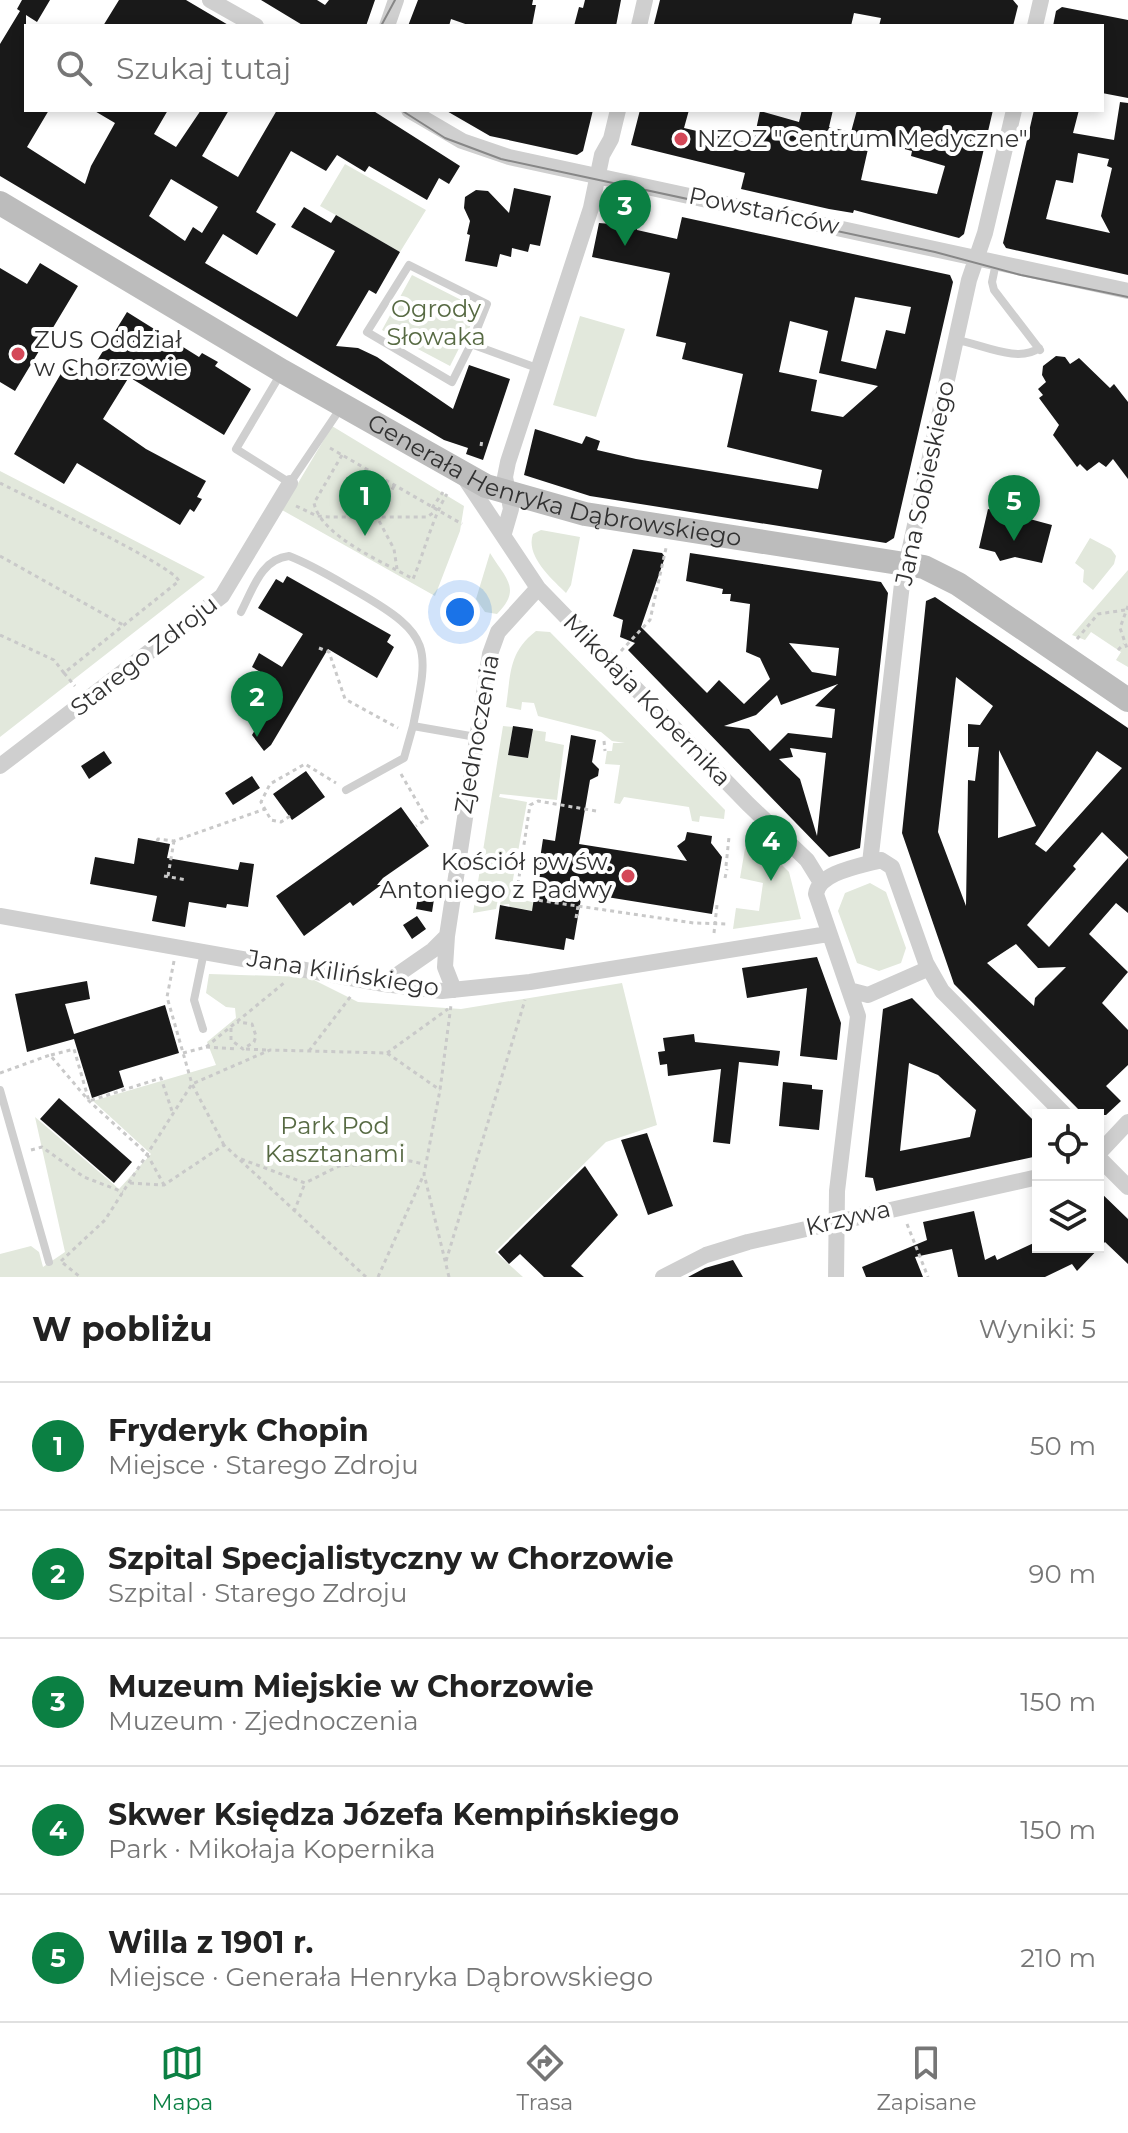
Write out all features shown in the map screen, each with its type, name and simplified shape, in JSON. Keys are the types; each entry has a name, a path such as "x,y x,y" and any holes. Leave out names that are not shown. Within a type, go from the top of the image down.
{"street":[{"path":"210,0 252,24"},
{"path":"388,24 396,0"},
{"path":"639,24 645,0"},
{"path":"1035,24 1041,0"},
{"name":"Powstańców","path":"413,112 482,149 1128,291"},
{"path":"504,533 511,509 505,477 537,368 591,208 602,155 611,139 618,112"},
{"name":"Jana Sobieskiego","path":"870,863 907,563 969,280 978,258 1014,112"},
{"name":"Generała Henryka Dąbrowskiego","path":"0,203 461,474 506,492 585,514 907,563 948,578 1128,700"},
{"name":"Mikołaja Kopernika","path":"461,474 495,526 504,533 538,588 748,804 807,860 820,881"},
{"name":"Starego Zdroju","path":"0,766 216,602 290,483"},
{"name":"Zjednoczenia","path":"452,998 445,967 447,936 493,642 538,588"},
{"path":"836,1277 837,1191 858,1016 816,894 820,881 881,860 892,867 926,963 942,991 1059,1109"},
{"name":"Jana Kilińskiego","path":"0,916 452,998 530,982 828,934"},
{"path":"384,984 447,936"},
{"path":"849,990 868,995 921,975 926,963"},
{"path":"1104,1148 1128,1122"},
{"path":"1104,1161 1128,1187"},
{"name":"Krzywa","path":"663,1277 706,1255 734,1246 839,1223 876,1211 1032,1178"}],"lane":[{"path":"956,339 1003,352 1033,352 1040,349 994,290 992,282 996,263"},
{"path":"409,265 487,304 471,344 452,382 367,332 409,265"},
{"path":"471,344 537,368"},
{"path":"282,371 236,449 290,483"},
{"name":"Starego Zdroju","path":"290,483 344,404"},
{"path":"241,612 264,569 271,561 289,556 406,621 421,649 424,668 408,752 395,764 346,790"},
{"path":"412,731 476,737"},
{"path":"203,1029 194,1000 204,951"},
{"path":"0,1090 50,1266"}],"path":[{"path":"627,212 629,225 636,213"},
{"path":"317,440 462,524"},
{"path":"481,446 482,440"},
{"path":"342,455 314,503 317,516 328,529 413,579 436,525 434,510"},
{"path":"0,483 179,578 177,585 64,673 54,660 0,635"},
{"path":"377,517 394,486"},
{"path":"281,499 317,516 427,517 445,493"},
{"path":"377,517 394,549 397,569"},
{"path":"621,651 650,620 666,547"},
{"path":"0,556 125,626"},
{"path":"1076,641 1098,614 1126,608 1120,628 1128,651"},
{"path":"1118,650 1124,644"},
{"path":"319,648 329,652 345,699 412,731"},
{"path":"604,741 605,751"},
{"path":"395,764 427,819 416,826"},
{"path":"290,816 281,822 271,820 261,802 263,792 298,765 313,766 346,790"},
{"path":"596,811 538,801 528,809 516,897 715,925 728,924"},
{"path":"157,841 174,841 265,809"},
{"path":"725,878 729,837"},
{"path":"174,841 166,876 187,880"},
{"path":"714,933 717,905"},
{"path":"576,918 578,906"},
{"path":"177,946 167,997 192,1084 224,1145 366,1277"},
{"path":"206,1047 286,981"},
{"path":"309,1051 353,993"},
{"path":"445,1264 526,997"},
{"path":"387,1053 452,998"},
{"path":"378,1277 424,1174 440,1090 452,998"},
{"path":"237,1022 246,1021 255,1029 254,1042 243,1049"},
{"path":"232,1026 231,1040 243,1049"},
{"path":"183,1053 206,1047 387,1053 440,1090"},
{"path":"0,1073 74,1049 89,1101"},
{"path":"50,1266 60,1261 105,1220 192,1084 270,1050"},
{"path":"50,1055 89,1101 147,1154 164,1185"},
{"path":"89,1101 161,1078 173,1114"},
{"path":"130,1183 164,1185 224,1145"},
{"path":"20,1153 42,1147 84,1177 123,1192"},
{"path":"238,1158 305,1183"},
{"path":"294,1212 305,1183 339,1166 410,1161 426,1165"},
{"path":"424,1174 449,1277"},
{"path":"904,1216 928,1277"},
{"path":"60,1261 80,1277"}],"green space":[{"path":"345,164 426,210 400,252 320,206"},
{"name":"Ogrody Słowaka","path":"412,275 479,309 450,366 382,330"},
{"path":"580,316 625,329 596,417 553,405"},
{"path":"332,426 464,506 460,531 435,596 282,510"},
{"path":"0,471 205,577 0,737"},
{"path":"541,530 580,537 571,585 566,593 536,559 533,534"},
{"path":"1090,538 1111,549 1116,556 1114,564 1093,590 1083,582 1084,570 1075,563"},
{"path":"490,553 506,577 510,591 509,598 497,614 485,612 476,599"},
{"path":"1128,570 1128,667 1116,660 1121,652 1091,632 1085,640 1072,635"},
{"path":"536,631 550,632 725,810 724,819 700,816 699,822 692,821 689,807 624,797 620,804 614,803 620,765 605,764 607,751 612,751 613,743 625,743 612,741 601,732 538,716 534,703 522,702 521,710 506,707 510,674 516,656"},
{"path":"503,726 513,727 508,755 528,758 533,730 546,732 545,741 564,745 557,800 500,794 499,797 527,802 510,896 546,906 535,911 510,907 509,904 500,905 501,900 498,899 496,909 473,913"},
{"path":"748,831 789,872 801,919 733,929 736,908 759,911 763,883 740,878"},
{"path":"870,883 886,892 906,948 901,963 879,971 857,963 838,911 845,893"},
{"name":"Park Pod Kasztanami","path":"209,974 308,977 358,1002 461,1009 622,983 657,1125 606,1142 495,1252 523,1277 0,1277 0,1254 31,1246 39,1252 43,1267 65,1252 35,1117 119,1189 151,1154 93,1101 216,1065 207,1042 236,1018 235,1008 226,1007 206,993"}],"building":[{"path":"22,0 50,0 37,22 26,15 24,24 24,112 48,112 27,147 85,184 91,166 115,123 96,112 167,112 154,134 176,147 200,112 228,112 202,156 238,177 276,112 375,112 460,166 449,184 439,178 427,200 369,166 365,172 337,155 326,171 291,151 256,212 276,224 257,255 223,234 205,263 297,317 335,251 291,227 304,207 331,223 336,215 400,252 376,294 369,290 336,346 358,348 377,357 453,409 469,365 510,379 483,460 466,454 468,448 444,440 0,176 0,44 20,11 17,9","holes":["171,179 218,207 202,233 193,227 185,241 149,216"]},
{"path":"119,0 186,0 227,24 104,24"},
{"path":"261,0 317,0 325,5 329,0 375,0 367,24 301,24"},
{"path":"418,0 533,0 532,5 536,5 532,24 465,24 451,19 450,24 409,24"},
{"path":"585,0 621,0 616,24 575,24 579,7 583,8"},
{"path":"660,0 1013,0 1018,6 1014,24 880,24 881,18 854,13 851,24 654,24"},
{"path":"1062,7 1128,20 1128,98 1104,93 1104,24 1053,24 1056,11"},
{"path":"1120,102 1128,103 1128,275 1006,248 1003,243 1034,112 1078,112 1073,133 1114,140","holes":["1078,153 1109,159 1107,166 1112,168 1101,216 1110,233 1046,219 1056,180 1073,183"]},
{"path":"448,112 593,112 583,151 577,155 490,136"},
{"path":"639,112 688,112 684,128 753,144 760,112 799,122 802,112 833,112 829,127 851,132 856,112 993,112 964,234 959,238 854,210 853,213 829,209 741,189 745,173 631,145","holes":["870,140 912,151 911,156 945,166 937,194 861,180"]},
{"path":"514,188 551,196 540,246 530,244 528,252 512,248 511,257 500,254 497,267 465,261 470,221 464,208 465,197 476,190 488,191 509,213"},
{"path":"682,217 950,275 953,282 894,538 886,543 590,496 524,475 535,429 582,444 586,436 600,441 597,450 636,459 818,489 822,470 727,447 743,374 682,359 686,343 656,336 670,273 592,257 599,223 637,226 637,230 677,239","holes":["855,297 911,307 905,334 886,330 876,369 841,361","790,321 828,331 819,373 878,386 843,417 811,411 817,380 779,372"]},
{"name":"ZUS Oddział w Chorzowie","path":"40,263 78,286 15,391 0,382 0,268 27,284"},
{"path":"127,312 199,357 202,353 218,362 215,366 251,389 224,435 129,377 103,419 146,449 206,481 197,497 202,499 194,512 190,509 180,525 77,463 64,484 14,454 66,365 87,377"},
{"path":"1056,356 1065,357 1070,364 1079,358 1110,388 1114,384 1128,402 1128,479 1113,459 1106,467 1099,462 1087,471 1080,464 1077,467 1053,435 1059,425 1039,398 1043,395 1038,389 1046,382 1042,375 1043,366"},
{"path":"1017,504 1027,512 1026,518 1052,525 1042,563 1015,557 1000,561 995,552 979,548 988,509 998,511 999,506"},
{"path":"633,549 662,553 665,557 641,627 707,693 719,680 744,704 770,679 760,658 746,652 750,604 730,601 731,594 722,594 723,589 686,581 690,553 881,582 888,593 860,848 829,857 628,650 635,643 620,637 623,620 613,616","holes":["789,643 839,648 836,676 812,672","838,684 815,706 835,709 832,738 788,733 770,751 749,729 724,726 756,715 777,695 781,705","790,748 826,753 817,836 800,779 779,759 793,757"]},
{"path":"287,576 391,635 387,642 394,647 377,678 328,649 271,745 264,751 252,735 261,720 256,717 260,711 257,709 274,680 252,667 259,653 282,667 303,634 258,608 276,579 283,583"},
{"path":"935,597 1128,728 1128,857 1102,832 1073,866 1076,869 1027,925 1049,947 1128,858 1128,913 1116,903 1089,934 1128,972 1102,1003 1128,1030 1128,1065 1106,1086 1121,1101 1106,1115 1104,1109 1078,1109 954,984 902,833 926,601","holes":["956,677 993,706 980,725 968,724 968,747 979,747 975,781 968,780 966,906 938,832","999,750 1036,826 998,838","1097,751 1122,768 1046,852 1035,844","1016,944 1038,968 1066,967 1035,998 1034,1006 987,963"]},
{"path":"513,726 533,729 528,758 508,755"},
{"path":"571,735 596,740 592,762 599,769 598,776 590,780 579,844 687,861 677,846 685,840 687,832 712,836 711,843 722,857 712,914 582,893 574,940 566,938 564,950 495,939 500,905 532,911 543,839 555,841"},
{"path":"104,751 112,763 89,779 81,766"},
{"path":"306,771 325,797 292,820 273,794"},
{"path":"252,776 260,788 233,805 225,793"},
{"path":"401,807 429,846 383,878 377,885 381,885 353,906 350,902 304,936 276,896"},
{"path":"138,838 170,844 167,858 238,870 240,862 254,864 248,907 227,904 226,908 189,902 185,927 152,921 157,896 90,884 95,857 134,864"},
{"path":"419,891 435,893 432,912 416,909"},
{"path":"417,916 426,929 412,939 403,925"},
{"path":"817,957 841,1023 837,1060 800,1056 807,988 747,998 742,968"},
{"path":"87,981 90,999 65,1004 74,1034 165,1005 179,1053 119,1071 124,1087 92,1098 74,1039 27,1052 15,994"},
{"path":"912,998 1032,1119 1032,1157 876,1191 873,1178 865,1177 883,1009","holes":["909,1063 938,1075 976,1110 970,1137 900,1151"]},
{"path":"694,1034 695,1042 780,1051 778,1066 739,1062 730,1144 713,1142 721,1069 668,1076 667,1064 660,1065 658,1052 665,1051 663,1038"},
{"path":"783,1082 812,1085 812,1089 823,1090 819,1130 779,1126"},
{"path":"59,1098 132,1162 114,1183 40,1119"},
{"path":"647,1133 673,1206 648,1215 621,1140"},
{"path":"585,1166 618,1215 571,1266 584,1277 544,1277 520,1254 509,1264 498,1252"},
{"path":"1104,1196 1128,1219 1128,1264 1105,1242"},
{"path":"974,1211 985,1260 995,1255 997,1260 1032,1244 1032,1253 1094,1253 1077,1271 1072,1264 1045,1277 958,1277 952,1249 915,1257 923,1277 866,1277 862,1267 927,1240 923,1222"},
{"path":"733,1260 743,1277 688,1277 705,1268"}],"tram line":[{"path":"382,24 395,0"},
{"path":"404,112 445,138 501,159 935,252 1021,275 1128,297"}],"place":[{"name":"NZOZ \"Centrum Medyczne\"","path":"681,139"},
{"name":"Muzeum Miejskie w Chorzowie","path":"625,246"},
{"name":"ZUS Oddział w Chorzowie","path":"18,354"},
{"name":"Fryderyk Chopin","path":"365,536"},
{"name":"Willa z 1901 r.","path":"1014,541"},
{"name":"Szpital Specjalistyczny w Chorzowie","path":"257,737"},
{"name":"Kościół pw św. Antoniego z Padwy","path":"628,876"},
{"name":"Skwer Księdza Józefa Kempińskiego","path":"771,881"}]}
